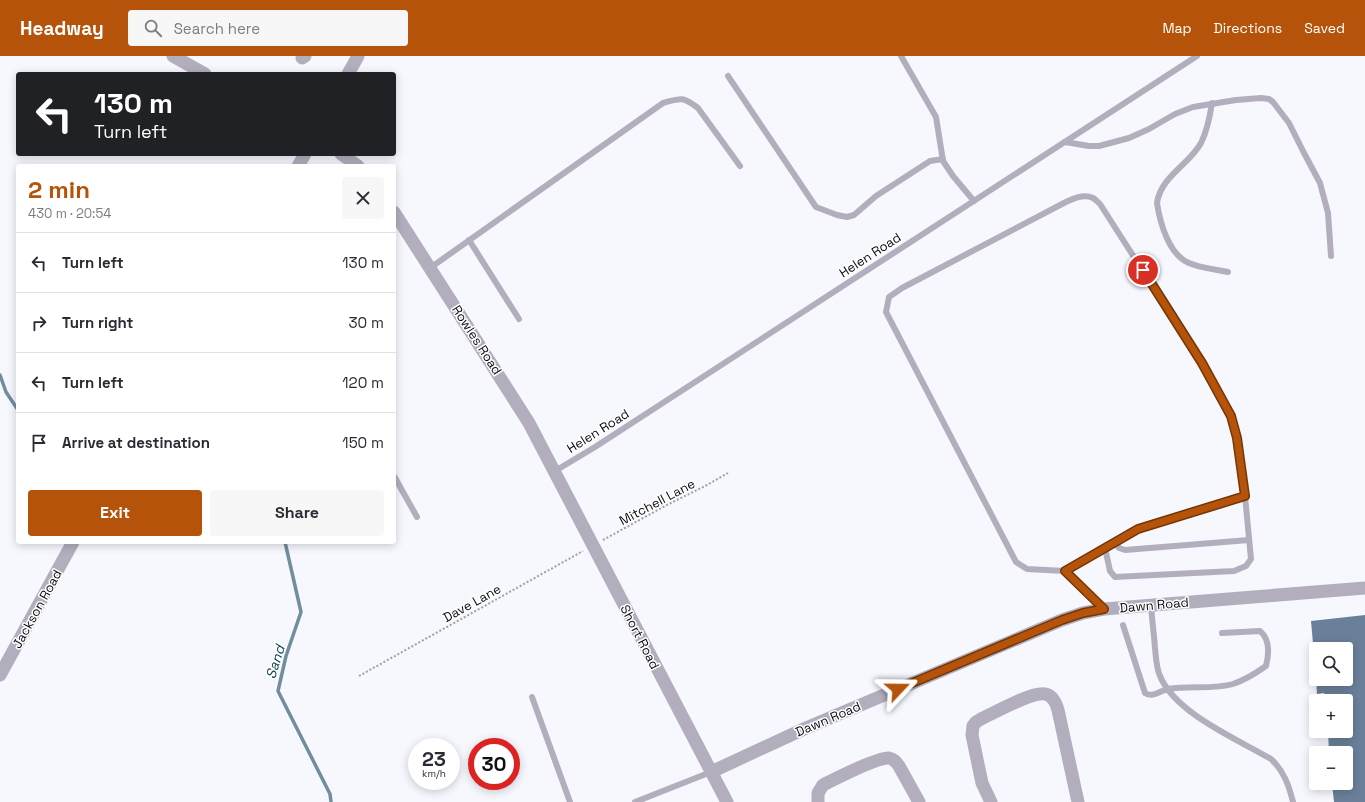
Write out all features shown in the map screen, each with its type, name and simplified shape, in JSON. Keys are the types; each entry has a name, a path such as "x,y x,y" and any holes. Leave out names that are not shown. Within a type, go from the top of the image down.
{"street":[{"path":"173,56 201,72"},
{"path":"349,72 358,56"},
{"path":"344,156 355,164"},
{"name":"Rowles Road","path":"396,215 522,411 555,471"},
{"name":"Short Road","path":"555,471 727,802"},
{"name":"Jackson Road","path":"0,675 72,544"},
{"name":"Dawn Road","path":"711,772 813,725 1062,620 1083,613 1104,609 1365,588"},
{"path":"991,802 980,774 972,735 973,726 981,719 1032,696 1042,694 1050,695 1058,710 1078,802"},
{"path":"818,802 818,793 823,785 878,760 890,758 895,760 899,766 919,802"}],"lane":[{"path":"901,56 936,117 943,159 953,176 974,201"},
{"name":"Helen Road","path":"555,471 596,447 1197,56"},
{"path":"728,76 816,206 837,215 847,217 854,215 876,196 930,161 943,159"},
{"path":"430,268 663,103 680,98 690,102 698,108 740,166"},
{"path":"1065,142 1099,146 1129,138 1149,129 1175,114 1193,107 1212,103 1261,98 1269,99 1279,108 1289,123 1320,183 1328,213 1331,256"},
{"path":"1212,103 1208,124 1201,144 1163,186 1157,203 1167,240 1181,260 1190,264 1228,272"},
{"path":"1106,548 1110,571 1115,577 1234,570 1246,566 1251,559 1245,496 1237,438 1231,416 1202,363 1100,204 1092,197 1073,199 902,288 889,297 887,303 886,312 1016,562 1027,569 1065,571 1138,529 1245,496"},
{"path":"469,240 519,320"},
{"path":"396,480 417,517"},
{"path":"1115,542 1119,548 1125,550 1249,540"},
{"path":"1065,571 1104,609"},
{"path":"1151,605 1157,664 1160,675 1167,689 1188,710 1212,726 1271,759 1278,765 1285,776 1293,802"},
{"path":"1123,625 1145,693 1149,695 1167,689 1228,685 1241,680 1266,666 1268,657 1267,644 1265,635 1260,631 1222,633"},
{"path":"532,697 570,802"},
{"path":"635,802 711,772"}],"path":[{"name":"Mitchell Lane","path":"594,546 665,506 707,486 728,473"},
{"name":"Dave Lane","path":"359,676 578,553 594,546"}],"building":[{"path":"1365,615 1365,802 1334,802 1333,790 1353,790 1353,746 1329,746 1328,738 1353,738 1353,694 1317,694 1316,686 1353,686 1353,642 1313,642 1311,621"}],"waterway":[{"name":"Sand","path":"0,375 6,392 16,407"},
{"name":"Sand","path":"285,544 301,612 286,656 278,691 330,794 331,802"}],"route":[{"path":"898,689 1076,614 1104,609 1065,571 1138,529 1245,496 1241,460 1231,416 1202,363 1143,270"}]}
